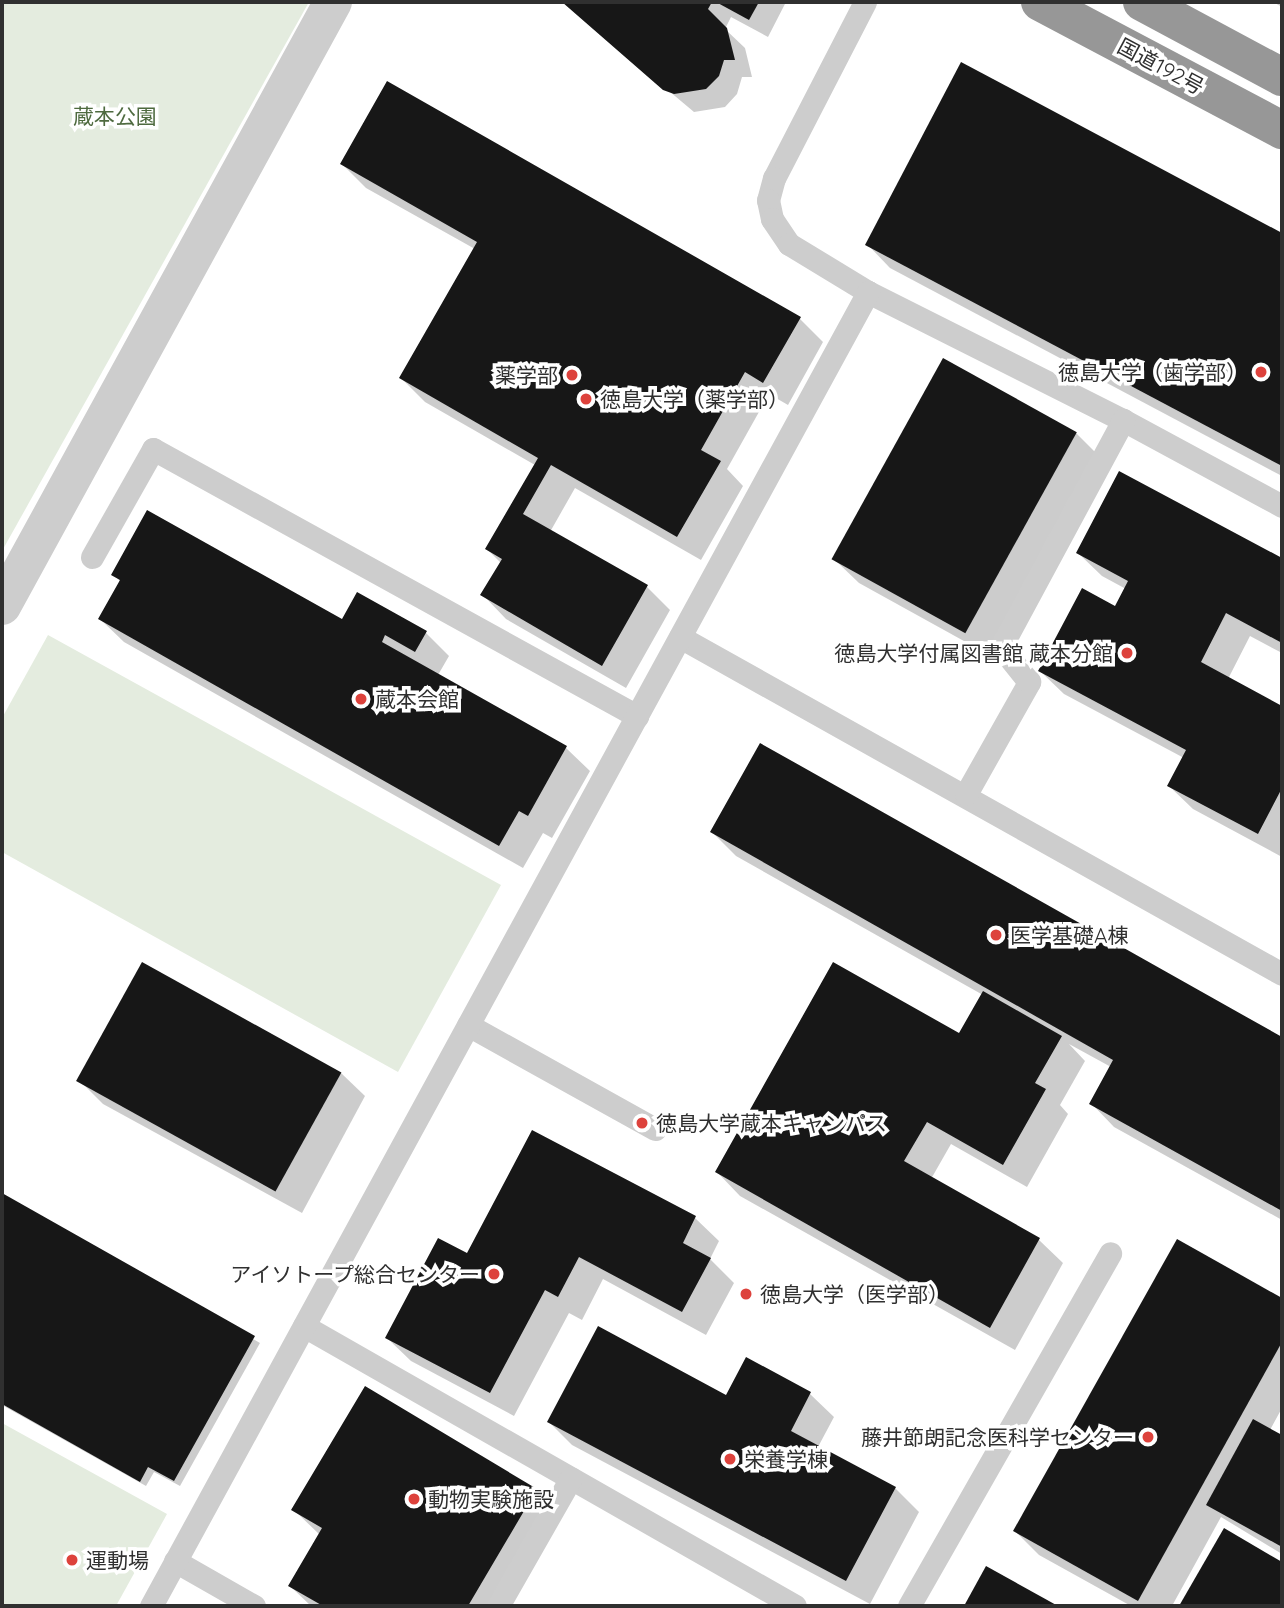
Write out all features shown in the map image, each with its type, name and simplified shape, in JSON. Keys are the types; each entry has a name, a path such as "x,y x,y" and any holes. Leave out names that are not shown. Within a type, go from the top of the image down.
{"highway":[{"name":"国道192号","path":"1040,2 1282,130"},
{"path":"1142,2 1282,76"}],"street":[{"path":"2,606 333,2"}],"lane":[{"path":"865,2 774,178 768,200 772,219 789,244 868,292 1123,420 1282,506"},
{"path":"151,1606 868,292"},
{"path":"966,794 1028,682 1001,647 1123,420"},
{"path":"92,557 153,449 637,716"},
{"path":"680,637 966,794 1282,974"},
{"path":"468,1025 655,1129"},
{"path":"909,1606 1110,1253"},
{"path":"304,1325 794,1606"},
{"path":"498,1606 571,1478"},
{"path":"175,1562 254,1606"}],"green space":[{"name":"蔵本公園","path":"2,2 309,2 2,551"},
{"path":"48,635 501,885 398,1072 2,852 2,718"},
{"name":"運動場","path":"2,1423 167,1514 116,1606 2,1606"}],"building":[{"path":"562,2 712,2 708,9 727,28 735,60 724,60 719,76 706,89 674,94 663,90"},
{"path":"716,2 759,2 749,20"},
{"path":"961,62 1282,233 1282,466 865,245"},
{"name":"薬学部","path":"387,81 801,317 763,383 745,372 701,450 721,461 677,537 551,465 523,514 648,585 602,666 480,595 502,559 485,549 538,458 399,378 477,242 340,164"},
{"path":"943,358 1077,432 965,633 831,559"},
{"name":"徳島大学付属図書館 蔵本分館","path":"1119,471 1282,558 1282,643 1226,613 1201,662 1282,706 1282,788 1258,834 1167,786 1186,750 1038,671 1082,588 1115,606 1128,581 1076,553"},
{"name":"蔵本会館","path":"147,510 342,619 357,592 427,631 415,652 385,635 382,642 567,746 528,816 519,811 499,846 98,619 120,580 111,575"},
{"name":"医学基礎A棟","path":"760,743 1282,1037 1282,1211 1089,1104 1113,1060 710,832"},
{"path":"142,962 341,1073 275,1191 76,1081"},
{"path":"833,962 959,1033 983,991 1062,1036 1035,1083 1046,1089 1003,1165 927,1122 904,1161 1040,1238 990,1328 715,1172"},
{"name":"アイソトープ総合センター","path":"532,1130 696,1216 683,1243 711,1258 682,1312 579,1257 558,1297 545,1290 490,1393 385,1338 438,1238 467,1253"},
{"path":"2,1193 255,1336 174,1481 148,1467 140,1482 2,1404"},
{"name":"藤井節朗記念医科学センター","path":"1177,1239 1282,1298 1282,1342 1138,1601 1013,1531"},
{"name":"栄養学棟","path":"598,1326 726,1395 746,1357 811,1392 791,1431 896,1487 846,1581 547,1422"},
{"name":"動物実験施設","path":"365,1386 537,1489 468,1606 323,1606 288,1586 322,1528 291,1510"},
{"path":"1253,1419 1282,1435 1282,1547 1206,1505"},
{"path":"1224,1528 1282,1562 1282,1606 1179,1606"},
{"path":"986,1566 1058,1606 964,1606"}],"place":[{"name":"徳島大学（歯学部）","path":"1261,372"},
{"name":"薬学部","path":"572,375"},
{"name":"徳島大学（薬学部）","path":"586,399"},
{"name":"徳島大学付属図書館 蔵本分館","path":"1127,653"},
{"name":"蔵本会館","path":"361,699"},
{"name":"医学基礎A棟","path":"996,935"},
{"name":"徳島大学蔵本キャンパス","path":"642,1123"},
{"name":"アイソトープ総合センター","path":"494,1274"},
{"name":"徳島大学（医学部）","path":"746,1294"},
{"name":"藤井節朗記念医科学センター","path":"1148,1437"},
{"name":"栄養学棟","path":"730,1459"},
{"name":"動物実験施設","path":"414,1499"},
{"name":"運動場","path":"72,1560"}]}
